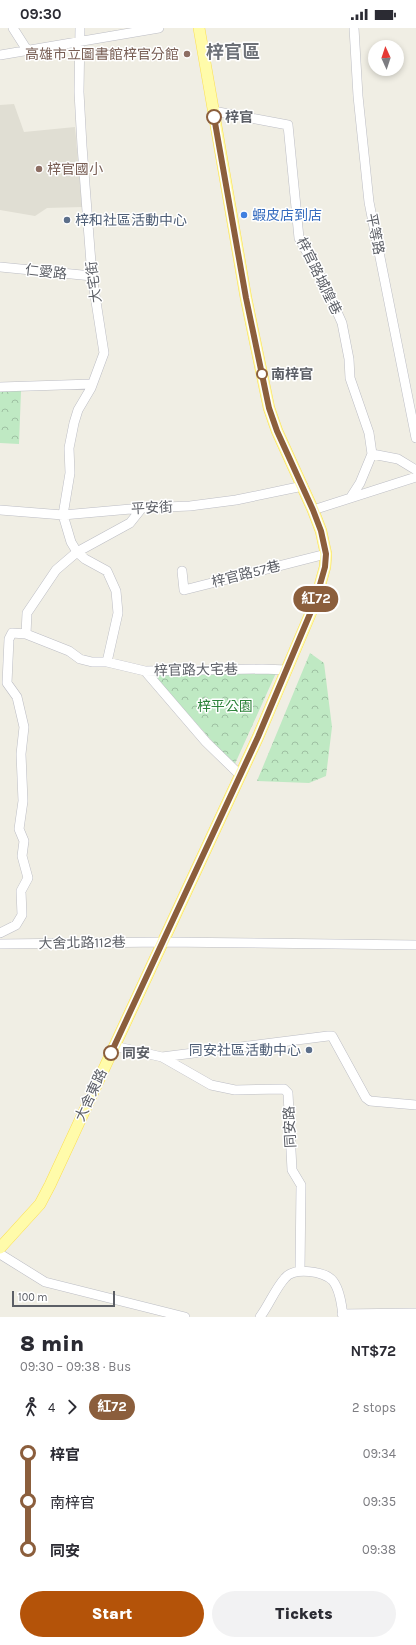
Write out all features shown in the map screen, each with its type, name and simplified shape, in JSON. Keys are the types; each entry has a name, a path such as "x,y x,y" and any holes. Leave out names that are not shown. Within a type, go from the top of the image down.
{"main road":[{"path":"199,28 246,298 269,408 277,431 313,510 321,531 326,554"},
{"name":"大舍東路","path":"0,1248 40,1204 45,1194 163,942 287,670 319,590 325,567 326,554"}],"street":[{"path":"13,28 27,50"},
{"name":"大宅街","path":"63,515 70,473 69,448 74,423 78,410 92,384 104,353 92,276 79,92 80,28"},
{"path":"0,55 158,28"},
{"name":"平等路","path":"354,28 358,96 369,202 416,438"},
{"name":"梓官路城隍巷","path":"213,111 288,125 299,238 325,285 342,323 349,359 350,378 369,433 372,454"},
{"name":"仁愛路","path":"0,267 92,276"},
{"path":"0,387 92,384"},
{"path":"351,497 360,483 372,454 398,459 416,470"},
{"path":"313,510 416,477"},
{"name":"平安街","path":"0,510 63,515 142,508 190,506 236,500 303,486"},
{"path":"26,634 27,613 56,570 77,552 130,523 142,508"},
{"path":"63,515 71,542 77,552 84,559 107,572 116,591 118,614 107,662"},
{"name":"梓官路57巷","path":"182,571 184,590 326,554"},
{"name":"梓官路大宅巷","path":"0,933 16,926 22,915 21,891 28,878 22,856 24,841 19,829 23,801 21,785 21,754 24,727 18,697 7,683 9,639 12,633 26,634 69,651 80,659 92,662 107,662 144,671 287,670"},
{"path":"144,671 206,742 240,775"},
{"path":"163,942 416,945"},
{"name":"大舍北路112巷","path":"0,944 163,942"},
{"name":"同安路","path":"162,1057 320,1036 332,1036 366,1098 370,1101 416,1105"},
{"name":"同安路","path":"114,1046 162,1057 212,1085 235,1090 284,1089 288,1093 292,1170 301,1185 300,1270"},
{"path":"0,1254 45,1282 185,1317"},
{"path":"260,1317 286,1276 300,1270 321,1274 332,1280 337,1288 343,1316 416,1313"}],"shaded area":[{"name":"梓官國小","path":"14,104 24,132 75,127 82,207 47,208 35,216 0,210 0,105"}],"green space":[{"path":"0,390 21,391 19,444 0,443"},
{"name":"梓平公園","path":"310,653 324,663 332,727 326,776 309,783 257,781"},
{"name":"梓平公園","path":"152,673 276,673 234,766"}],"bus line":[{"name":"紅72","path":"111,1053 258,737 315,602 325,567 326,554 321,531 303,486 277,431 269,408 246,298 214,117"}],"place":[{"name":"高雄市立圖書館梓官分館","path":"187,54"},
{"name":"梓官","path":"214,117"},
{"name":"梓官國小","path":"39,169"},
{"name":"蝦皮店到店","path":"244,215"},
{"name":"梓和社區活動中心","path":"67,220"},
{"name":"南梓官","path":"262,374"},
{"name":"同安社區活動中心","path":"309,1050"},
{"name":"同安","path":"111,1053"}],"district":[{"name":"梓官區","path":"233,52"}]}
